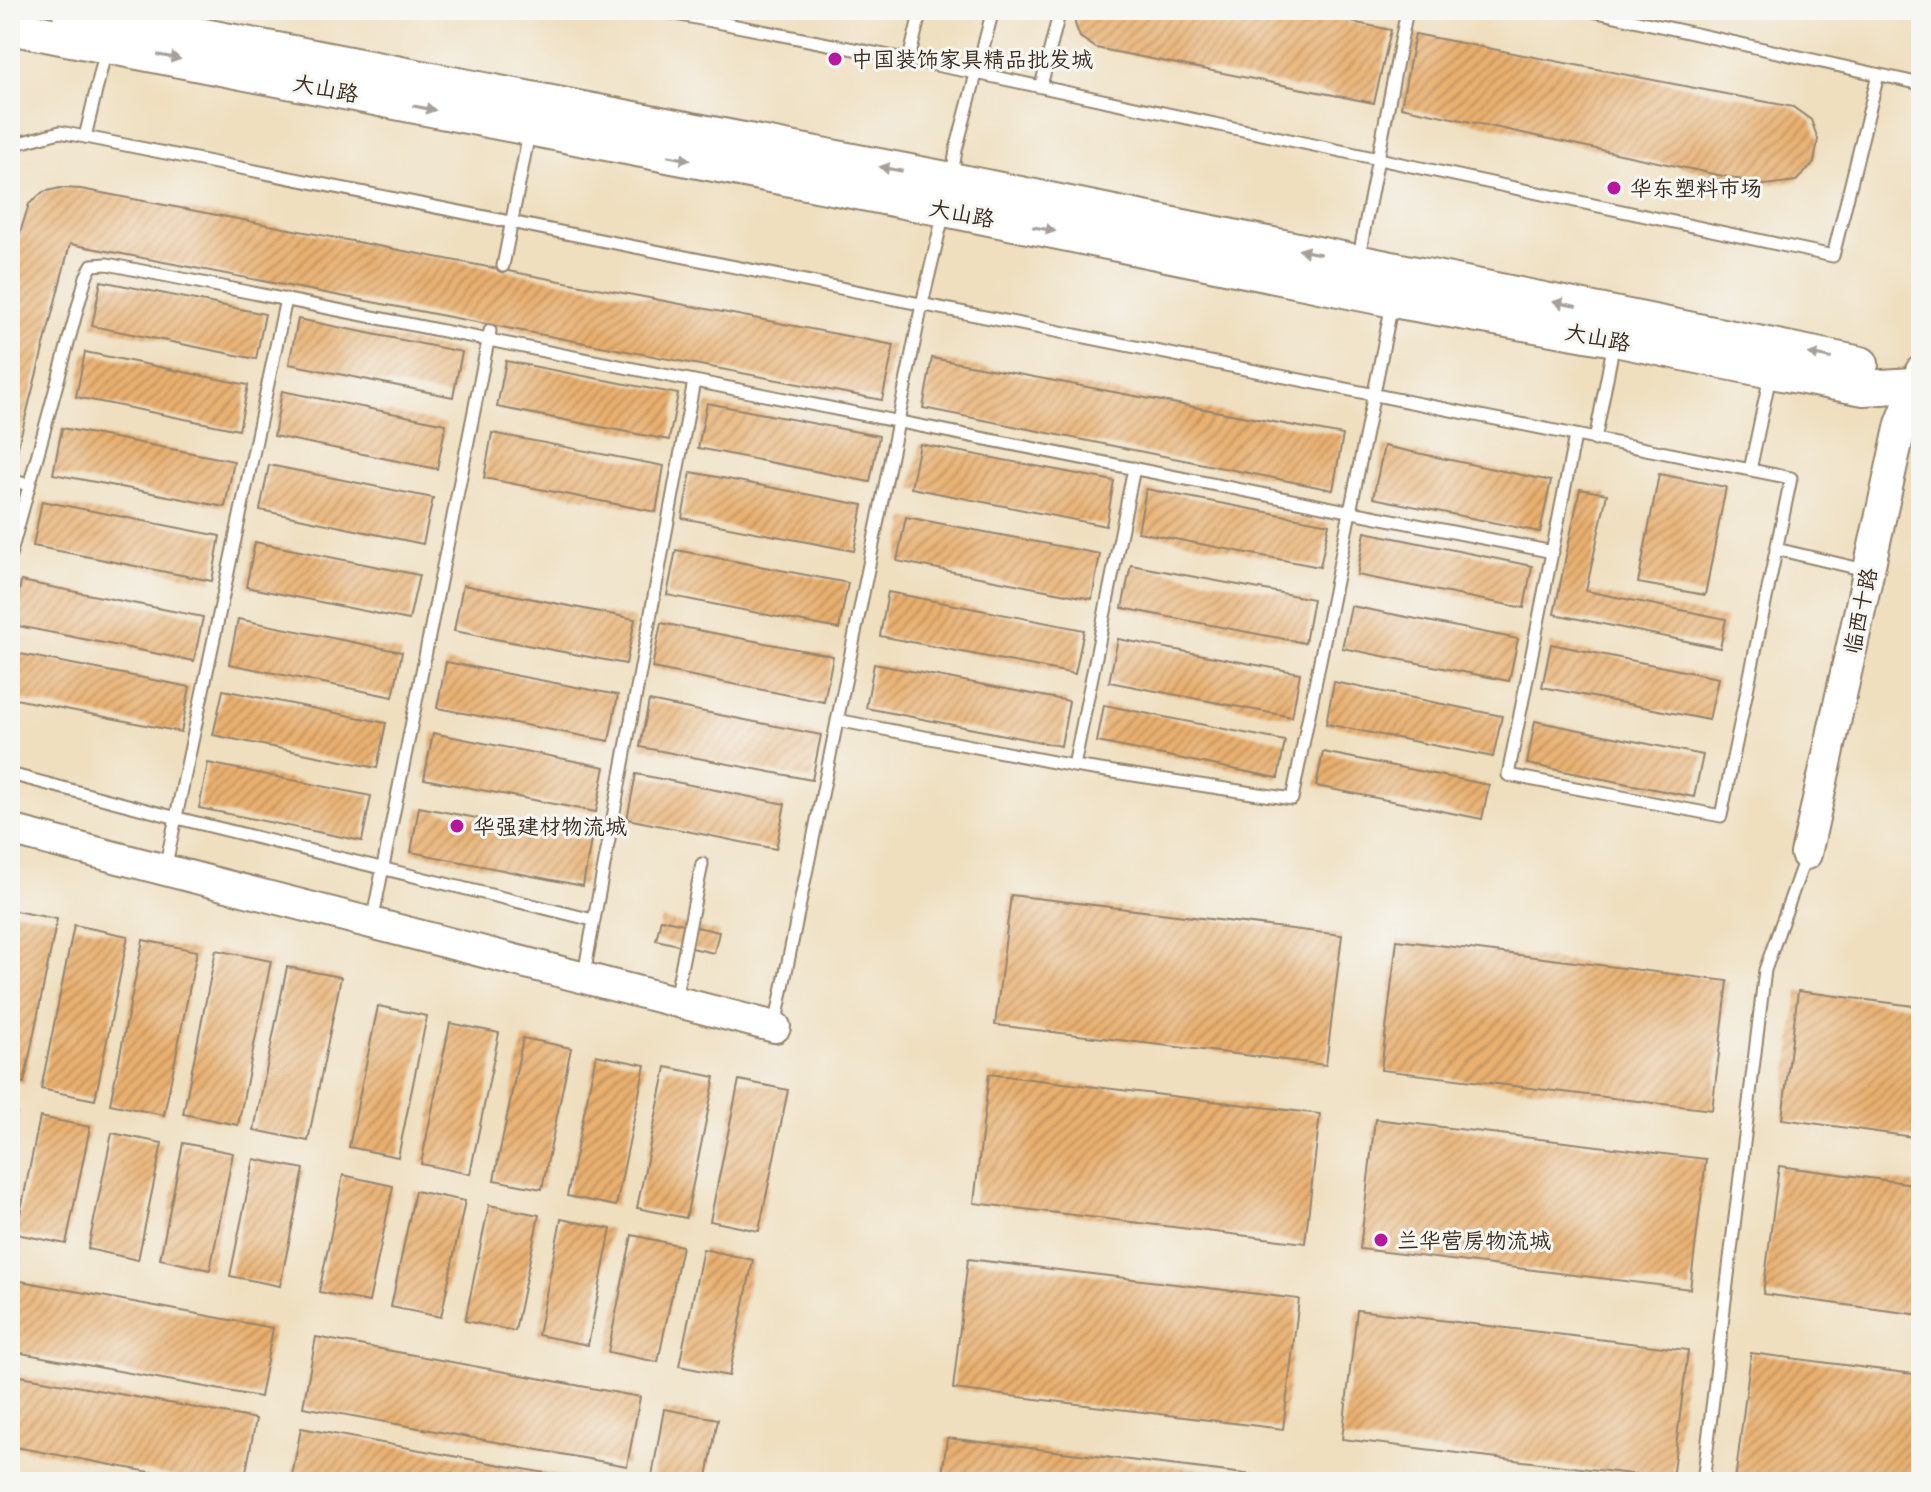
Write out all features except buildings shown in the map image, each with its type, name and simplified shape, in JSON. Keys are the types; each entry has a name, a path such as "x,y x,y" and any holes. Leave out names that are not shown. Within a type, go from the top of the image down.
{"main road":[{"name":"大山路","path":"69,10 948,194 1393,300 1615,339 1864,388 1920,382"},
{"name":"大山路","path":"10,27 529,128 1358,262 1874,367 1920,382"}],"street":[{"name":"临西十路","path":"1806,854 1901,424 1920,382"},
{"path":"10,830 775,1027"}],"lane":[{"path":"655,10 1041,86 1833,256 1878,75"},
{"path":"909,59 921,10"},
{"path":"775,1027 922,304 956,150 993,10"},
{"path":"1041,86 1060,10"},
{"path":"1358,262 1407,10"},
{"path":"1594,11 1921,84"},
{"path":"85,137 107,45"},
{"path":"503,266 529,128"},
{"path":"10,153 19,143 60,132 1791,478 1721,816 1508,775 1575,436"},
{"path":"10,556 86,277 92,265 107,264 489,336 694,381 1553,552"},
{"path":"165,870 286,299"},
{"path":"837,720 1074,766 1292,799 1393,300"},
{"path":"372,923 489,336"},
{"path":"1595,440 1615,339"},
{"path":"1750,470 1771,371"},
{"path":"583,977 694,381"},
{"path":"1074,766 1134,468"},
{"path":"10,480 29,485"},
{"path":"1776,549 1869,570"},
{"path":"10,774 593,920"},
{"path":"1703,1482 1765,970 1806,854"},
{"path":"675,1000 702,864"}],"place":[{"name":"中国装饰家具精品批发城","path":"835,59"},
{"name":"华东塑料市场","path":"1614,188"},
{"name":"华强建材物流城","path":"457,826"},
{"name":"兰华营房物流城","path":"1381,1240"}]}
